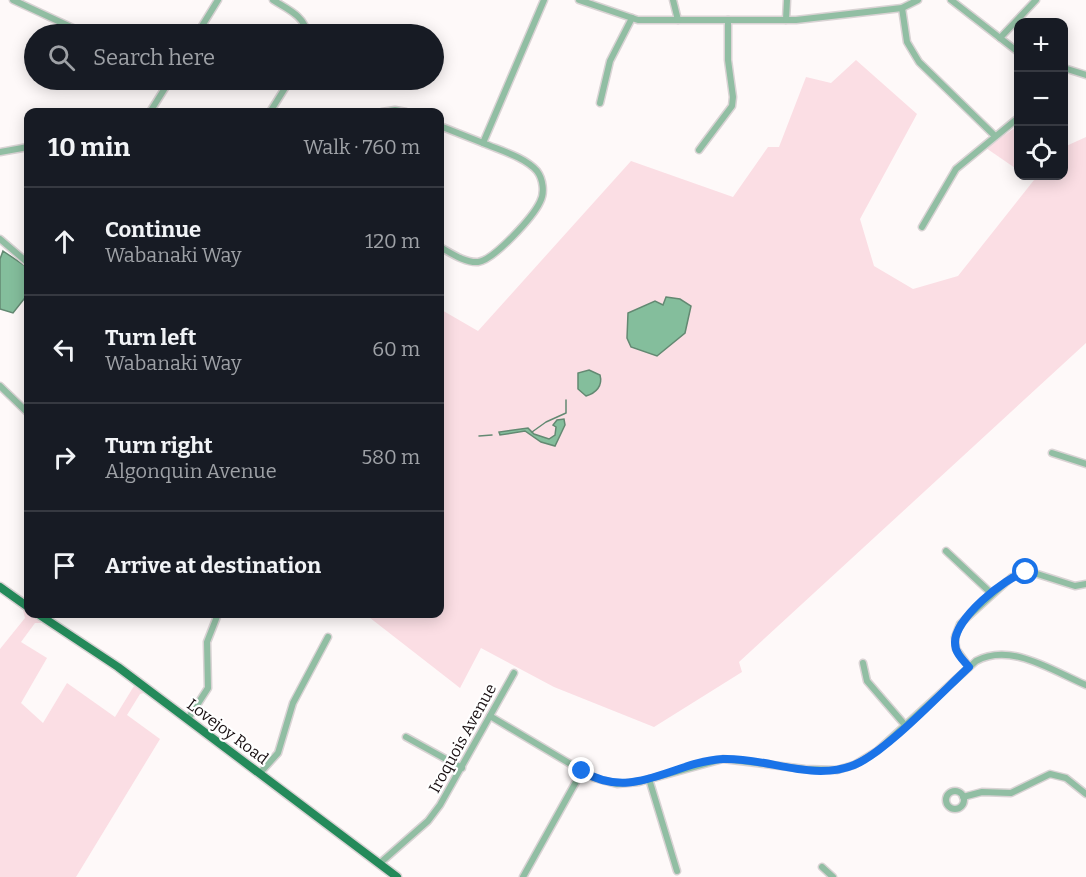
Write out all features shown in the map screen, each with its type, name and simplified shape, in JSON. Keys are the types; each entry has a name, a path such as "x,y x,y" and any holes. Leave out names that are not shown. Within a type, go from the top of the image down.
{"main road":[{"path":"0,587 24,604"},
{"name":"Lovejoy Road","path":"44,618 118,667 397,877"}],"street":[{"path":"13,0 65,24"},
{"path":"203,24 218,0"},
{"path":"273,0 298,16 304,24"},
{"path":"483,143 544,0"},
{"path":"579,0 632,18 678,20 786,20 902,8 918,0"},
{"path":"673,0 678,20"},
{"path":"786,20 787,0"},
{"path":"951,0 1014,49"},
{"path":"1000,38 1036,0"},
{"path":"902,8 907,42 919,62 995,136"},
{"path":"600,103 610,61 632,18"},
{"path":"699,150 732,106 734,97 728,60 728,20"},
{"path":"1068,69 1086,75"},
{"path":"152,108 164,90"},
{"path":"272,108 284,90"},
{"path":"922,227 956,169 1014,121"},
{"path":"444,128 527,163 536,170 542,184 540,202 496,253 486,260 468,261 444,249"},
{"path":"0,152 24,148"},
{"path":"0,239 24,260"},
{"path":"0,386 24,409"},
{"path":"1052,453 1086,464"},
{"path":"946,550 992,594"},
{"path":"969,667 956,649 957,630 966,616 1012,577 1026,572 1075,586 1086,584"},
{"path":"188,719 208,688 207,642 216,618"},
{"path":"260,774 278,753 293,703 328,636"},
{"path":"490,716 594,778 617,784 649,779 723,759 805,770 837,770 865,759 982,658 1006,653 1086,684"},
{"path":"863,663 867,681 905,725"},
{"name":"Iroquois Avenue","path":"379,864 434,813 462,768 514,674"},
{"path":"406,737 462,768"},
{"path":"523,877 582,771"},
{"path":"963,797 982,792 1011,793 1050,774 1066,778 1086,794"},
{"path":"649,779 677,871"},
{"path":"822,867 834,877"}],"shaded area":[{"path":"856,60 917,114 860,219 874,266 913,289 958,276 1034,180 1068,180 1068,145 1086,137 1086,343 739,662 742,672 654,727 554,687 481,648 460,688 370,618 444,618 444,311 478,331 631,161 733,197 768,147 779,147 806,77 831,83"},
{"path":"1014,128 1014,167 986,148"},
{"path":"3,251 24,265 24,299 13,313 0,309 0,259"},
{"path":"666,297 680,299 691,306 685,333 657,356 631,347 627,338 628,313 655,301 663,305"},
{"path":"589,370 600,375 600,386 586,396 578,389 578,373"},
{"path":"564,419 565,425 555,446 541,442 525,431 500,435 499,432 528,428 534,434 549,439 555,435 556,427 553,425 557,420"},
{"path":"25,618 35,618 42,623 35,623 21,642 47,658 21,703 43,723 67,683 115,717 134,686 144,693 140,694 127,715 160,739 76,877 0,877 0,649"}],"waterway":[{"path":"532,432 546,422 566,413 566,400"},
{"path":"479,436 492,435"}],"route":[{"path":"582,771 594,778 617,784 639,782 723,759 822,771 854,765 877,750 969,667 956,649 955,637 960,624 966,616 1008,580 1026,572"}]}
